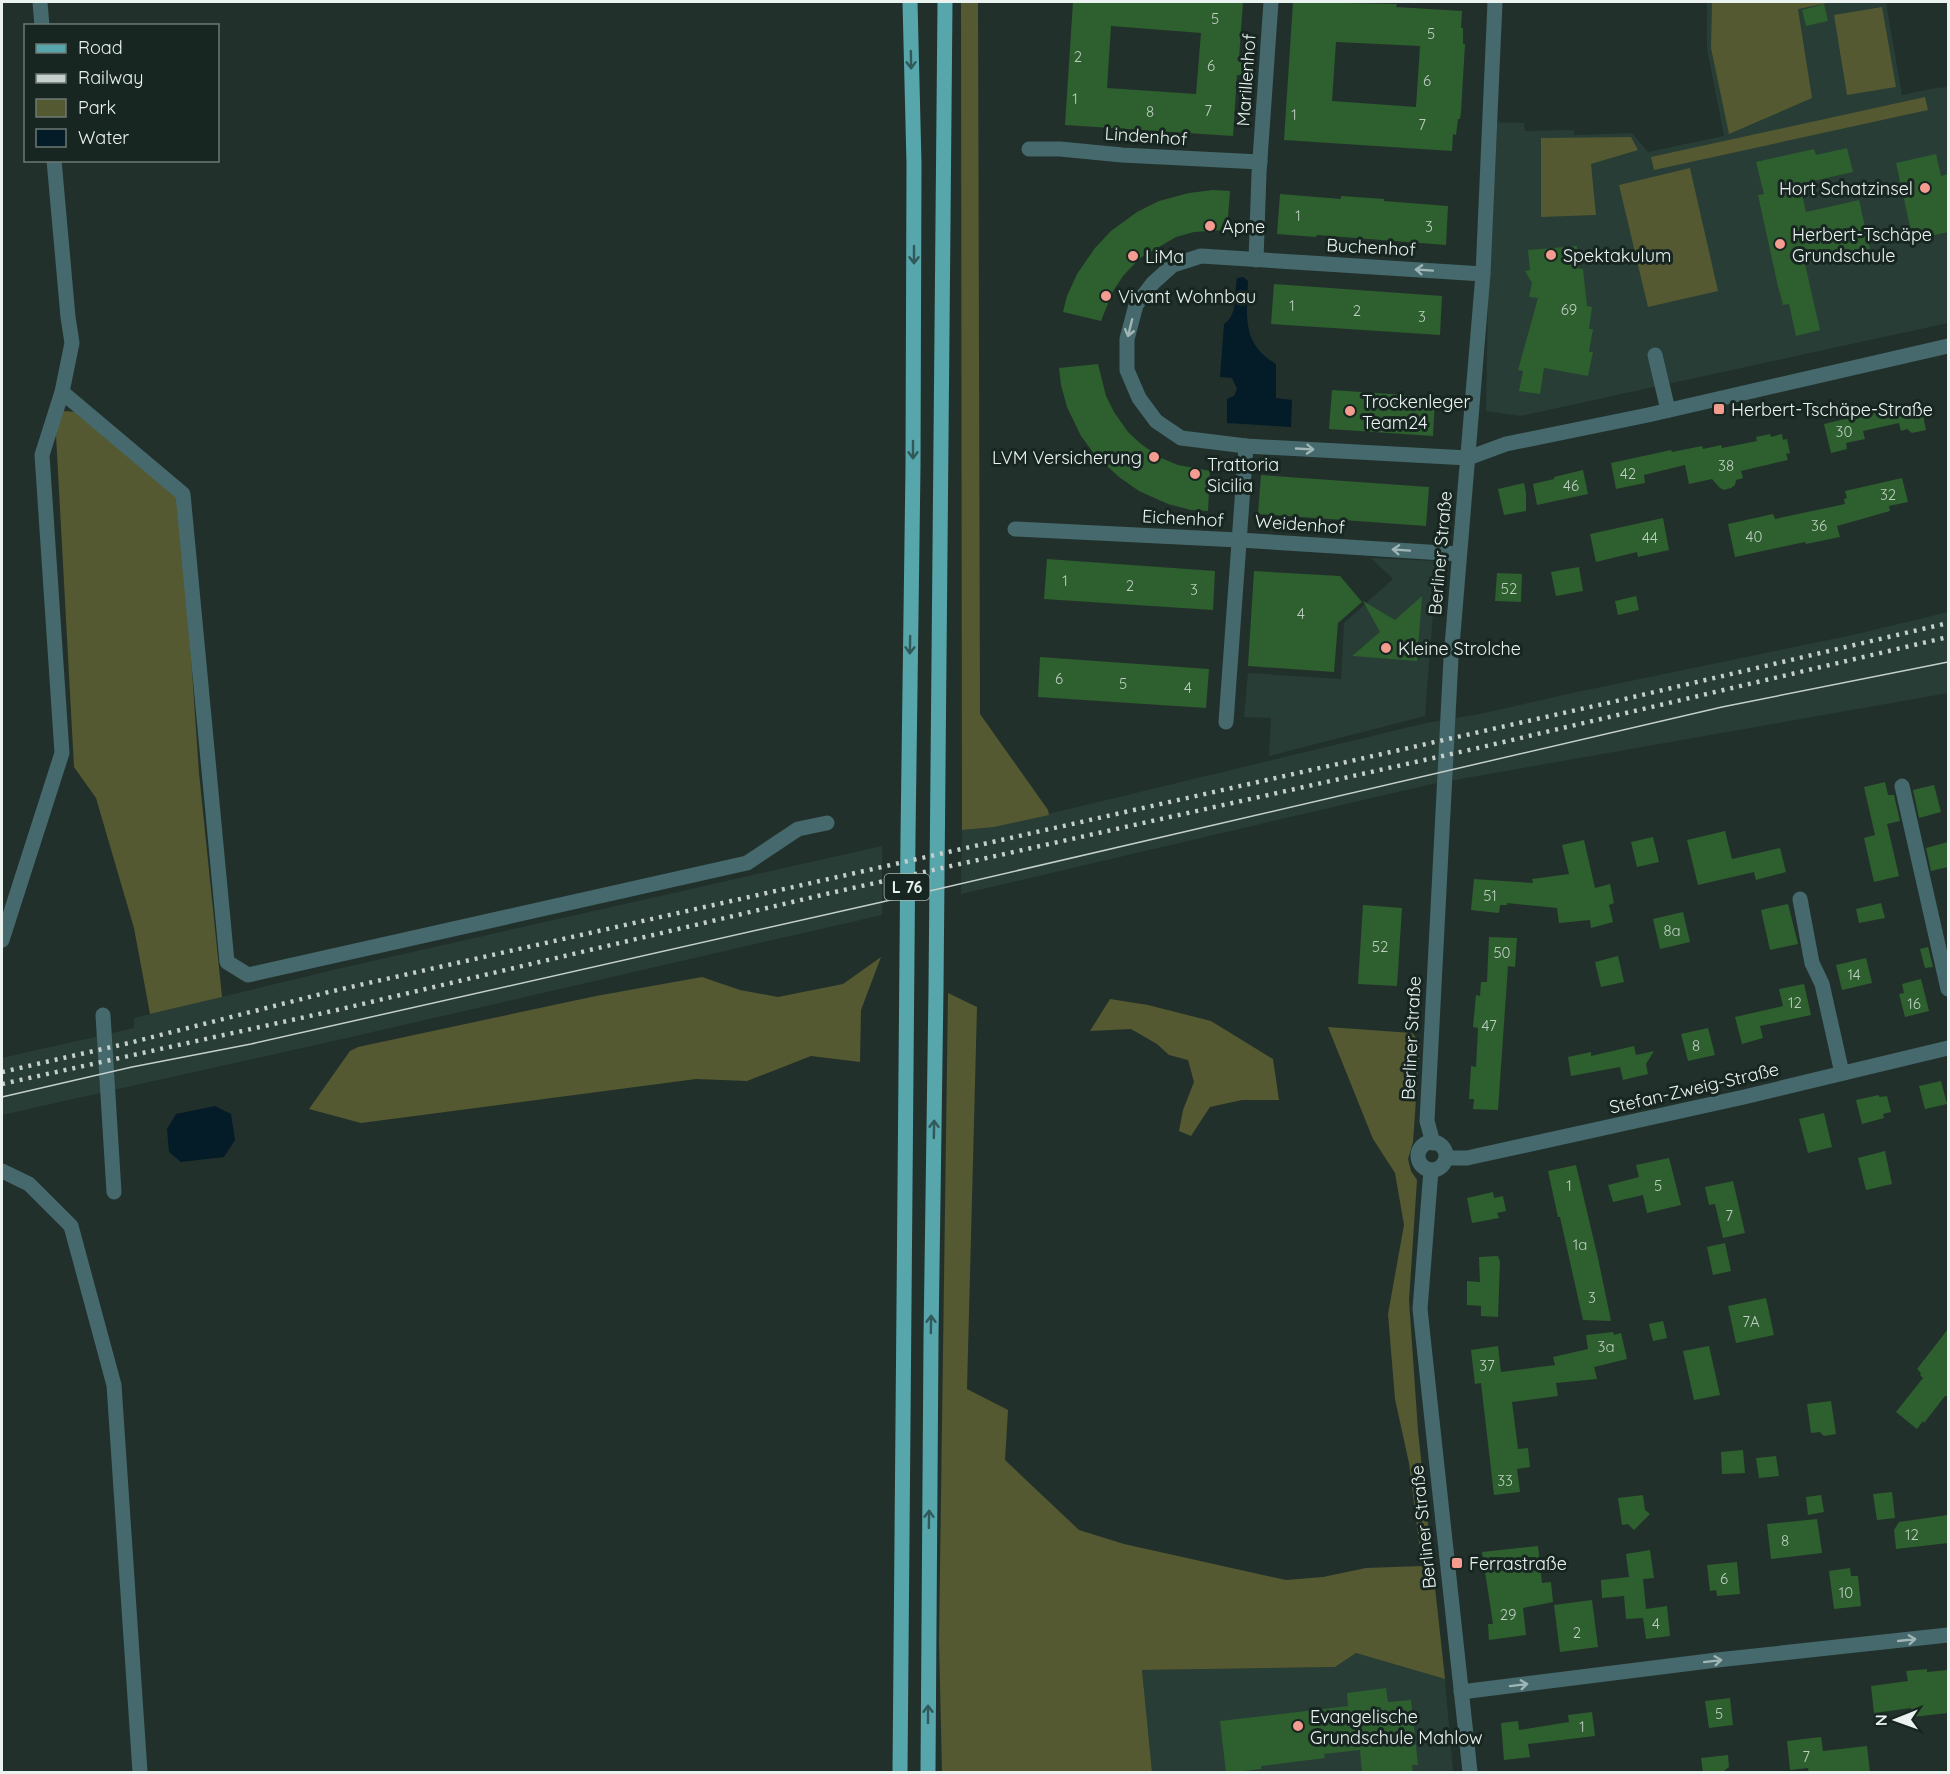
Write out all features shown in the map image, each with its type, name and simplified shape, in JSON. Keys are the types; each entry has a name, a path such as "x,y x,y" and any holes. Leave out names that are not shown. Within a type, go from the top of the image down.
{"main road":[{"name":"L 76","path":"900,1773 913,443 914,164 910,2"},
{"name":"L 76","path":"928,1773 945,2"}],"street":[{"path":"40,2 42,24"},
{"name":"Marillenhof","path":"1256,260 1271,2"},
{"name":"Berliner Straße","path":"1470,1773 1420,1309 1431,1170 1424,1167 1418,1158 1422,1147 1433,1143 1427,1121 1451,658 1483,274 1495,2"},
{"name":"Lindenhof","path":"1029,149 1260,162"},
{"path":"2,940 62,753 42,455 62,392 72,343 54,162"},
{"name":"Buchenhof","path":"1246,446 1181,438 1156,421 1139,398 1127,370 1127,339 1136,305 1153,283 1173,265 1201,256 1483,274"},
{"path":"1246,446 1468,458 1506,444 1668,410 1948,346"},
{"path":"1655,355 1668,410"},
{"path":"62,392 183,494 227,962 248,975 747,863 798,829 827,823"},
{"name":"Weidenhof","path":"1246,446 1239,540 1459,554"},
{"name":"Eichenhof","path":"1015,529 1239,540 1226,722"},
{"path":"1902,786 1948,989"},
{"path":"1800,898 1812,963 1822,984 1842,1073"},
{"path":"103,1015 114,1192"},
{"name":"Stefan-Zweig-Straße","path":"1446,1158 1467,1158 1496,1152 1744,1097 1948,1048"},
{"path":"1431,1170 1440,1168 1446,1158 1443,1148 1433,1143"},
{"path":"2,1171 29,1184 71,1226 114,1385 140,1773"},
{"path":"1461,1692 1948,1635"}],"shaded area":[{"name":"Herbert-Tschäpe Grundschule","path":"1707,2 1886,2 1902,95 1948,87 1948,323 1520,416 1486,411 1491,122 1524,123 1525,131 1574,130 1574,135 1632,133 1648,152 1724,136 1707,49"},
{"name":"Kleine Strolche","path":"1371,558 1437,561 1425,716 1269,756 1271,718 1244,717 1248,673 1341,679 1344,623 1393,579"},
{"path":"1948,612 1948,693 1432,784 961,894 962,830 994,827 1426,723 1480,714 1857,634"},
{"path":"882,846 882,915 2,1115 2,1058 134,1028 134,1018 350,966"},
{"name":"Evangelische Grundschule Mahlow","path":"1356,1653 1445,1679 1453,1772 1152,1772 1142,1670 1335,1667"}],"green space":[{"path":"961,2 978,2 980,714 1048,810 1049,815 994,827 962,830"},
{"path":"1712,2 1832,2 1798,9 1812,98 1729,134 1711,48"},
{"path":"1882,7 1896,87 1847,95 1834,15"},
{"path":"1925,97 1928,110 1654,170 1651,157"},
{"path":"1631,137 1638,150 1591,164 1596,215 1541,217 1541,138"},
{"path":"1690,168 1718,291 1648,307 1619,185"},
{"path":"61,411 98,413 180,497 199,773 222,997 150,1014 134,928 96,798 74,767 56,435"},
{"path":"881,957 861,1010 860,1062 811,1056 747,1081 696,1079 361,1123 309,1109 350,1051 358,1047 596,996 702,977 740,990 778,997 843,984"},
{"path":"948,993 977,1007 967,1389 1008,1410 1005,1460 1079,1530 1124,1544 1286,1580 1323,1577 1366,1568 1422,1566 1409,1463 1395,1399 1388,1314 1404,1225 1395,1173 1373,1139 1328,1027 1412,1033 1420,1042 1413,1142 1408,1159 1411,1171 1417,1180 1409,1300 1418,1431 1445,1679 1356,1653 1335,1667 1142,1670 1152,1772 942,1772 939,1641"},
{"path":"1110,999 1148,1005 1211,1021 1273,1059 1279,1100 1242,1100 1210,1107 1191,1136 1179,1131 1183,1110 1194,1082 1188,1060 1169,1055 1157,1044 1131,1029 1090,1031"}],"water":[{"path":"1243,277 1248,281 1247,317 1251,338 1265,356 1276,364 1276,398 1292,400 1291,427 1227,423 1227,399 1234,396 1237,389 1232,378 1220,377 1224,324 1232,316 1237,278"},
{"path":"215,1106 231,1114 235,1140 224,1157 181,1162 169,1152 167,1129 176,1114"}],"building":[{"path":"1073,2 1243,2 1239,58 1244,58 1243,75 1237,75 1233,136 1065,125","holes":["1111,26 1201,33 1196,94 1107,88"]},
{"path":"1293,2 1397,4 1396,7 1462,11 1461,28 1463,28 1463,44 1465,44 1461,112 1456,135 1453,134 1452,151 1284,140","holes":["1336,42 1420,46 1416,107 1332,101"]},
{"path":"1824,4 1828,21 1806,26 1802,10"},
{"path":"1847,148 1853,172 1800,184 1806,212 1859,200 1870,249 1805,264 1820,330 1796,336 1789,304 1783,305 1777,282 1758,195 1764,194 1756,162 1814,149 1816,155"},
{"name":"Hort Schatzinsel","path":"1936,154 1941,176 1948,174 1948,232 1913,240 1896,163"},
{"path":"1213,190 1230,191 1227,230 1194,232 1176,237 1140,258 1113,291 1101,321 1063,312 1077,274 1095,248 1111,231 1137,212 1159,201 1189,193"},
{"path":"1280,194 1341,199 1341,196 1384,199 1384,201 1448,206 1446,245 1277,234"},
{"path":"1577,246 1579,269 1583,269 1587,306 1592,307 1589,329 1593,329 1589,352 1593,352 1588,376 1544,368 1540,394 1519,391 1523,371 1518,370 1538,298 1529,297 1532,283 1525,271 1530,270 1528,250"},
{"path":"1274,284 1442,296 1440,335 1271,324"},
{"path":"1098,364 1106,396 1128,432 1161,458 1178,465 1210,471 1208,511 1191,510 1168,504 1139,491 1119,477 1095,455 1081,436 1067,407 1059,368"},
{"path":"1332,390 1435,397 1433,436 1329,429"},
{"path":"1920,401 1926,430 1912,433 1907,429 1901,431 1899,423 1863,431 1865,439 1846,443 1847,449 1831,453 1824,424"},
{"path":"1770,434 1771,437 1782,434 1783,440 1787,439 1790,453 1786,454 1788,460 1741,471 1743,478 1736,480 1735,485 1731,488 1724,490 1712,479 1689,484 1685,465 1644,475 1645,483 1616,489 1611,463 1671,450 1672,452 1702,446 1703,449 1721,445 1722,448 1757,441 1756,437"},
{"path":"1583,470 1588,494 1537,505 1533,484"},
{"path":"1261,475 1429,487 1426,526 1258,514"},
{"path":"1902,478 1908,502 1889,506 1890,511 1837,526 1840,537 1735,557 1728,524 1773,514 1775,519 1845,504 1844,499 1847,498 1845,491"},
{"path":"1524,483 1526,511 1504,515 1498,489"},
{"path":"1663,518 1669,550 1638,557 1637,552 1596,562 1590,534"},
{"path":"1047,559 1215,571 1213,610 1044,599"},
{"path":"1579,567 1583,591 1556,596 1551,572"},
{"path":"1254,571 1340,576 1362,602 1338,623 1334,672 1248,666"},
{"path":"1497,573 1522,574 1521,602 1495,601"},
{"path":"1422,596 1417,661 1352,656 1380,632 1363,601 1395,620"},
{"path":"1636,596 1639,610 1618,615 1615,601"},
{"path":"1040,657 1209,669 1206,708 1038,697"},
{"path":"1885,782 1888,795 1894,795 1900,821 1887,824 1899,876 1874,882 1864,838 1875,835 1864,787"},
{"path":"1934,785 1941,812 1919,818 1913,790"},
{"path":"1725,831 1732,859 1780,848 1786,872 1756,880 1754,872 1698,885 1687,840"},
{"path":"1653,837 1659,862 1637,867 1631,842"},
{"path":"1584,840 1595,888 1610,884 1614,903 1609,905 1613,922 1591,928 1590,920 1559,923 1557,908 1507,903 1507,905 1500,905 1499,913 1471,910 1474,879 1533,883 1532,879 1569,874 1562,845"},
{"path":"1948,842 1948,867 1931,871 1926,848"},
{"path":"1881,903 1885,918 1859,923 1856,909"},
{"path":"1788,904 1798,944 1770,950 1761,910"},
{"path":"1363,905 1402,908 1397,986 1358,984"},
{"path":"1683,912 1690,942 1660,949 1653,919"},
{"path":"1489,937 1517,938 1515,967 1508,966 1498,1110 1473,1109 1474,1099 1469,1099 1471,1066 1476,1067 1478,1028 1473,1027 1476,995 1480,996 1481,982 1487,982"},
{"path":"1928,947 1933,967 1925,968 1920,949"},
{"path":"1618,956 1624,982 1601,987 1595,962"},
{"path":"1866,958 1872,983 1842,990 1836,965"},
{"path":"1921,979 1929,1011 1905,1017 1899,994 1904,993 1902,984"},
{"path":"1804,984 1811,1015 1760,1026 1763,1038 1742,1044 1735,1017 1783,1006 1779,989"},
{"path":"1708,1028 1715,1055 1688,1061 1681,1034"},
{"path":"1634,1046 1636,1055 1654,1051 1646,1064 1648,1074 1623,1080 1620,1067 1571,1076 1568,1057 1591,1052 1591,1056"},
{"path":"1941,1081 1947,1104 1925,1109 1919,1086"},
{"path":"1879,1095 1879,1097 1887,1096 1891,1112 1883,1114 1884,1118 1862,1124 1856,1100"},
{"path":"1824,1113 1832,1147 1808,1153 1799,1119"},
{"path":"1885,1151 1892,1184 1866,1190 1858,1158"},
{"path":"1669,1158 1681,1205 1647,1213 1643,1195 1613,1202 1608,1185 1639,1177 1636,1165"},
{"path":"1576,1165 1611,1321 1583,1320 1560,1217 1558,1217 1548,1171"},
{"path":"1733,1181 1745,1233 1723,1238 1715,1204 1709,1205 1705,1187"},
{"path":"1493,1192 1494,1198 1503,1196 1506,1211 1497,1213 1499,1218 1472,1223 1467,1198"},
{"path":"1725,1243 1731,1271 1713,1275 1707,1247"},
{"path":"1498,1256 1500,1262 1498,1317 1481,1316 1481,1306 1467,1305 1467,1281 1480,1282 1479,1257"},
{"path":"1766,1298 1774,1335 1736,1343 1728,1306"},
{"path":"1663,1321 1667,1338 1653,1341 1649,1324"},
{"path":"1948,1329 1948,1396 1945,1396 1917,1429 1896,1412 1923,1378 1917,1369"},
{"path":"1613,1332 1614,1335 1621,1333 1627,1359 1594,1367 1597,1379 1556,1383 1558,1396 1512,1402 1518,1449 1528,1448 1530,1467 1517,1469 1520,1492 1494,1495 1481,1383 1475,1384 1471,1350 1498,1346 1501,1372 1555,1365 1553,1357 1588,1349 1586,1335"},
{"path":"1709,1346 1720,1395 1694,1400 1683,1351"},
{"path":"1831,1401 1836,1434 1824,1436 1820,1432 1811,1433 1807,1404"},
{"path":"1743,1450 1745,1473 1722,1474 1721,1452"},
{"path":"1776,1456 1779,1476 1759,1478 1756,1458"},
{"path":"1892,1492 1895,1518 1877,1520 1873,1494"},
{"path":"1643,1495 1645,1510 1650,1514 1634,1530 1628,1524 1622,1525 1618,1498"},
{"path":"1821,1495 1824,1512 1808,1515 1806,1497"},
{"path":"1948,1515 1948,1543 1896,1549 1894,1530 1899,1522"},
{"path":"1817,1519 1822,1553 1771,1559 1767,1524"},
{"path":"1538,1546 1542,1583 1551,1582 1553,1602 1523,1608 1526,1635 1489,1640 1488,1624 1493,1624 1482,1552"},
{"path":"1650,1550 1654,1578 1643,1579 1646,1609 1667,1606 1670,1636 1646,1639 1643,1618 1626,1619 1624,1596 1602,1598 1601,1580 1629,1577 1626,1554"},
{"path":"1737,1562 1740,1594 1717,1596 1716,1590 1710,1591 1707,1565"},
{"path":"1850,1568 1851,1576 1858,1576 1861,1606 1834,1609 1829,1571"},
{"path":"1592,1600 1598,1647 1560,1652 1554,1605"},
{"path":"1927,1669 1927,1672 1948,1670 1948,1713 1912,1717 1911,1708 1874,1713 1871,1686 1908,1681 1906,1671"},
{"path":"1386,1688 1388,1702 1411,1700 1418,1765 1412,1765 1413,1773 1362,1773 1360,1750 1324,1754 1325,1758 1226,1773 1220,1721 1348,1706 1347,1693"},
{"path":"1730,1698 1733,1725 1709,1728 1705,1701"},
{"path":"1592,1712 1595,1736 1528,1744 1530,1757 1504,1760 1501,1723 1518,1721 1519,1730 1569,1722 1568,1715"},
{"path":"1821,1737 1823,1751 1867,1746 1870,1773 1809,1773 1808,1768 1790,1770 1787,1741"},
{"path":"1728,1755 1729,1767 1724,1771 1703,1773 1701,1758"}],"tram line":[{"path":"2,1097 132,1067 251,1044 882,902 1722,707 1948,662"}],"railway":[{"path":"2,1072 129,1043 333,991 1612,702 1948,623"},
{"path":"2,1084 337,1010 826,894 1478,748 1948,637"}],"place":[{"name":"Hort Schatzinsel","path":"1925,188"},
{"name":"Apne","path":"1210,226"},
{"name":"Herbert-Tschäpe Grundschule","path":"1780,244"},
{"name":"Spektakulum","path":"1551,255"},
{"name":"LiMa","path":"1133,256"},
{"name":"Vivant Wohnbau","path":"1106,296"},
{"name":"Herbert-Tschäpe-Straße","path":"1719,409"},
{"name":"Trockenleger Team24","path":"1350,411"},
{"name":"LVM Versicherung","path":"1154,457"},
{"name":"Trattoria Sicilia","path":"1195,474"},
{"name":"Kleine Strolche","path":"1386,648"},
{"name":"Ferrastraße","path":"1457,1563"},
{"name":"Evangelische Grundschule Mahlow","path":"1298,1726"}]}
